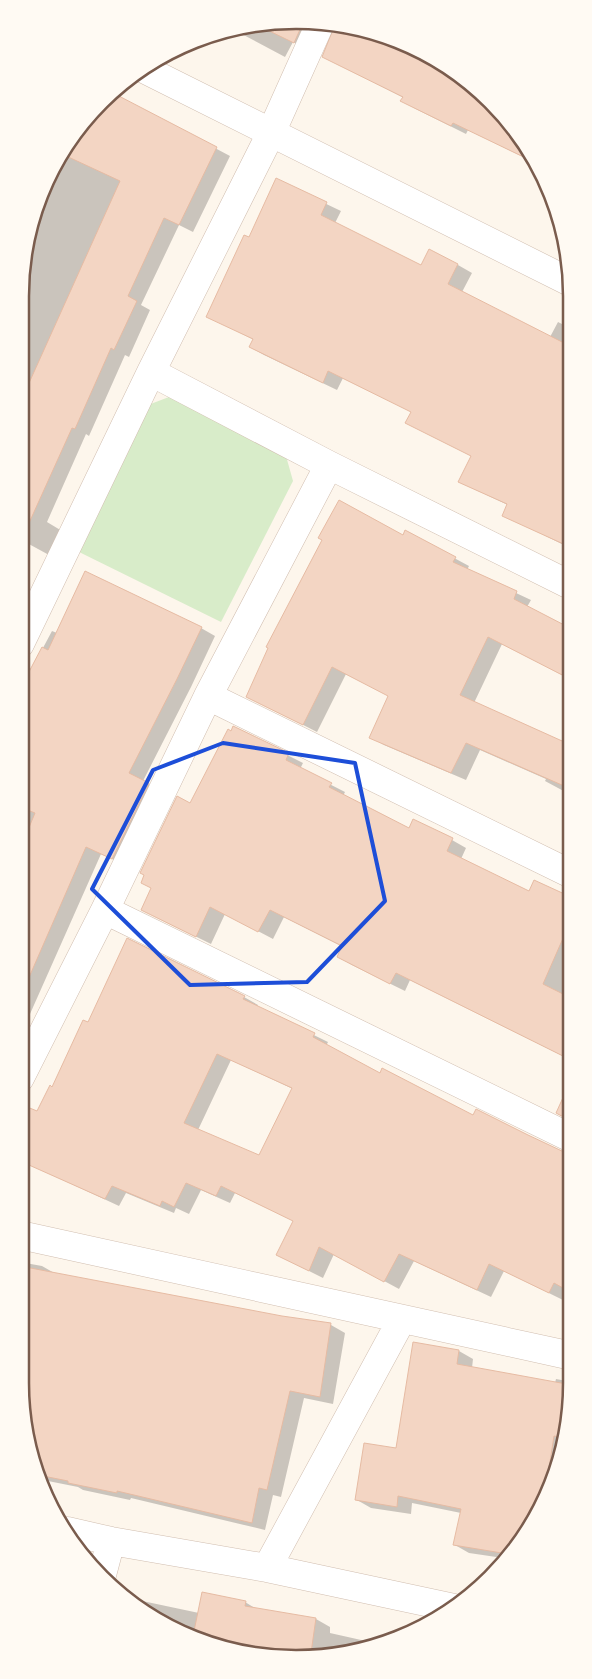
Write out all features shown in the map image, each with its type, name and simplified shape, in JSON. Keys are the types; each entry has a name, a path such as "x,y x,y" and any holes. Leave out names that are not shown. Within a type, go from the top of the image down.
{"street":[{"path":"29,625 151,372 271,133 317,29"},
{"path":"150,73 563,278"},
{"path":"151,372 329,465 563,582"},
{"path":"29,1060 208,696 329,465"},
{"path":"208,696 563,870"},
{"path":"104,910 563,1134"},
{"path":"29,1236 563,1354"},
{"path":"267,1568 402,1318"},
{"path":"75,1533 111,1541 267,1568 443,1606"},
{"path":"104,1568 111,1541"}],"highlighted area":[{"path":"223,743 355,763 385,901 307,982 190,985 92,889 153,770"}],"green space":[{"path":"169,397 286,456 293,481 221,622 73,549 148,405"}],"building":[{"path":"300,29 294,43 268,30"},
{"path":"332,31 382,43 414,56 459,84 472,95 508,133 524,157 453,123 451,126 400,101 403,97 322,57"},
{"path":"119,96 217,147 179,225 164,218 128,296 137,301 114,350 111,348 75,429 72,428 29,523 29,383 120,181 68,157 84,133"},
{"path":"276,178 327,202 321,215 421,265 429,249 458,264 448,284 563,342 563,544 502,516 507,504 458,482 471,456 405,423 411,412 328,371 323,383 249,347 253,339 206,317 244,235 249,237"},
{"path":"339,500 403,535 405,530 456,557 453,562 517,591 514,599 563,624 563,675 488,637 460,695 563,741 563,785 466,743 451,773 369,738 388,696 332,667 303,725 246,697 268,648 266,647 322,540 318,538"},
{"path":"85,571 202,627 129,773 149,783 112,859 86,847 29,977 29,827 35,813 29,811 29,672 42,647 48,650"},
{"path":"233,726 289,753 286,760 332,783 329,787 409,828 413,819 453,838 447,851 529,891 534,880 563,893 563,938 543,984 563,994 563,1056 396,973 390,984 337,957 342,946 270,910 258,932 210,907 196,937 141,910 151,888 141,883 144,875 140,873 177,796 190,803 228,729 231,731"},
{"path":"127,938 245,996 243,999 315,1033 313,1037 380,1073 382,1068 473,1115 476,1109 563,1152 563,1288 554,1283 549,1293 489,1264 477,1290 399,1254 384,1282 319,1247 309,1271 276,1255 293,1221 221,1186 216,1196 186,1183 174,1207 162,1201 160,1206 112,1186 105,1199 29,1165 29,1108 37,1111 50,1085 52,1087 83,1020 88,1022","holes":["217,1054 292,1088 259,1155 184,1123"]},
{"path":"563,1098 563,1117 556,1113"},
{"path":"29,1268 282,1316 331,1323 320,1397 290,1391 267,1490 259,1488 252,1523 117,1491 117,1493 68,1483 68,1481 46,1477 34,1435 29,1400"},
{"path":"413,1342 459,1350 457,1364 563,1383 561,1418 558,1437 554,1436 549,1470 536,1501 502,1553 453,1545 461,1509 398,1496 397,1507 355,1500 364,1443 396,1448"},
{"path":"202,1592 246,1601 245,1606 316,1618 311,1650 261,1648 227,1641 194,1630"}]}
